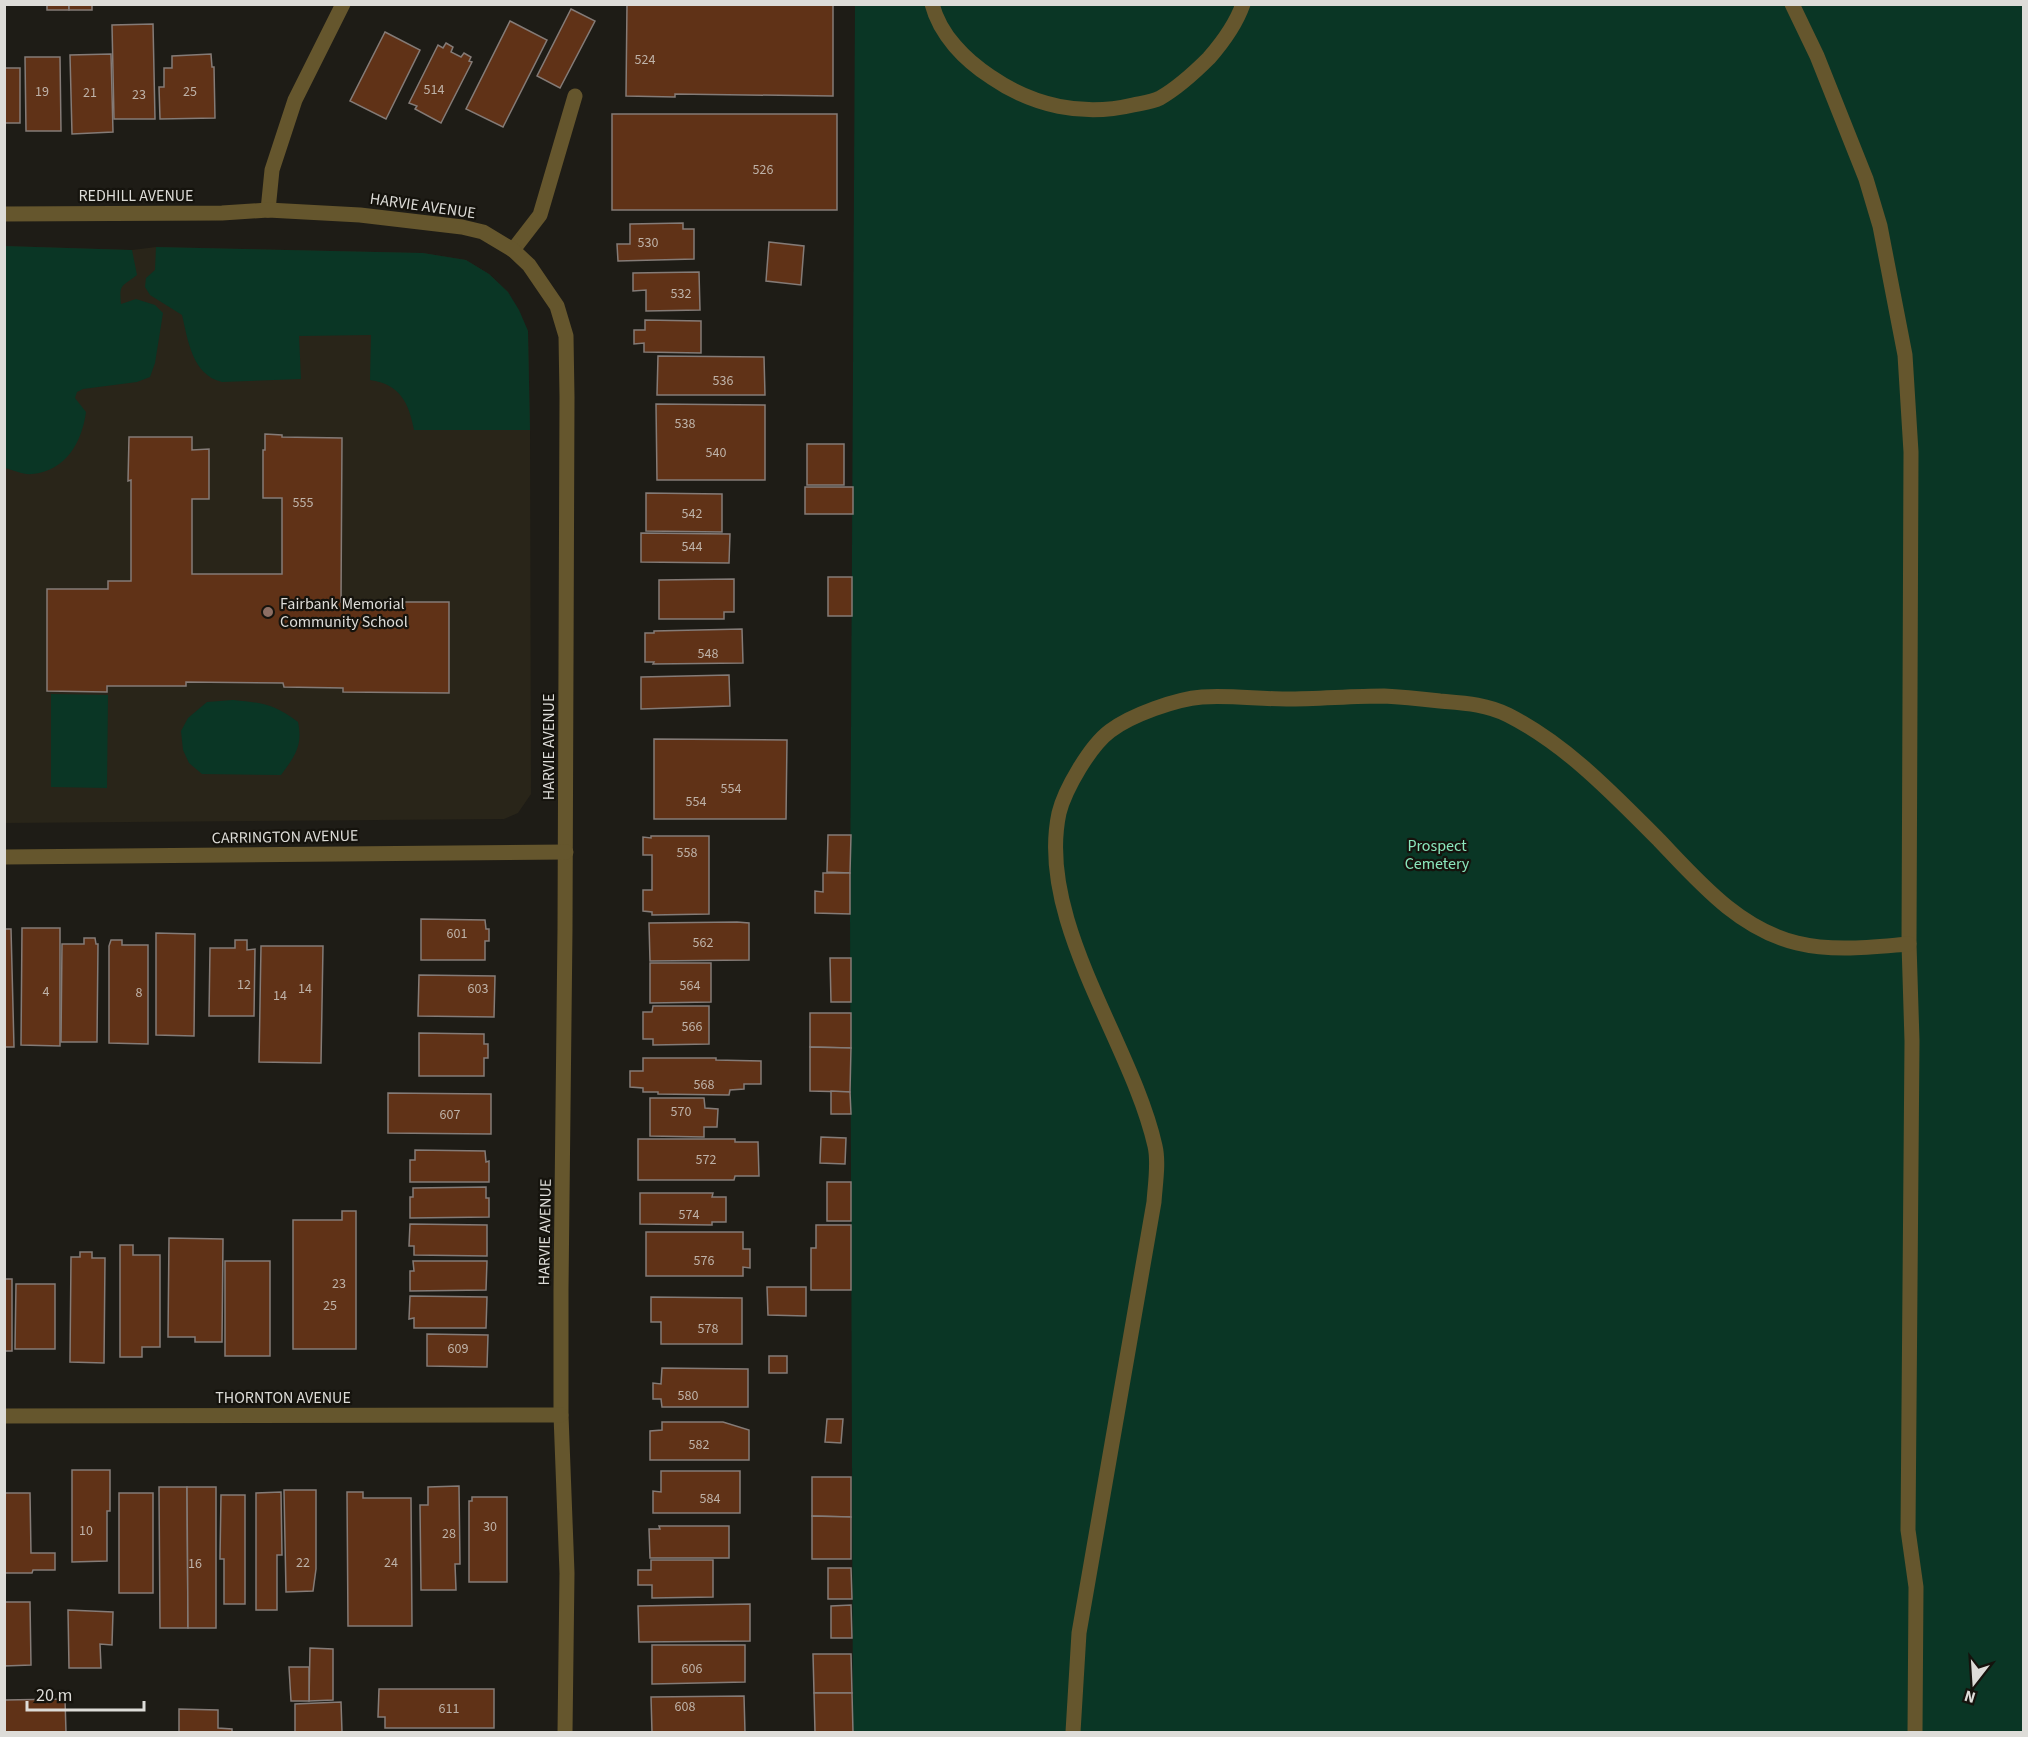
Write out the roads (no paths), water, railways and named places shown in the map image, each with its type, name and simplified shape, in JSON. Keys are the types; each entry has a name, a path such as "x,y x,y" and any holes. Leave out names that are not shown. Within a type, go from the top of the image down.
{"street":[{"path":"268,210 272,170 295,100 343,4"},
{"path":"932,4 948,38 971,64 1001,84 1030,99 1073,110 1115,110 1158,99 1193,75 1213,53 1240,14 1243,4"},
{"path":"1792,4 1817,56 1866,179 1880,226 1905,355 1911,452 1909,944 1912,1041 1908,1530 1916,1587 1915,1732"},
{"path":"513,250 540,215 575,96"},
{"name":"REDHILL AVENUE","path":"4,214 222,213 268,210"},
{"name":"HARVIE AVENUE","path":"268,210 360,215 462,227 483,232 513,250 529,265 557,306 566,336 566,852 561,1415 567,1573 566,1732"},
{"path":"1072,1732 1079,1634 1154,1202 1156,1150 1140,1098 1069,924 1059,884 1055,846 1060,810 1076,775 1094,746 1111,729 1164,705 1200,697 1284,699 1386,696 1485,706 1506,714 1563,749 1591,773 1702,885 1734,914 1766,932 1794,943 1821,948 1856,949 1909,944"},
{"name":"CARRINGTON AVENUE","path":"4,857 566,852"},
{"name":"THORNTON AVENUE","path":"4,1416 561,1415"}],"place":[{"name":"Fairbank Memorial Community School","path":"268,612"}],"park label":[{"name":"Prospect Cemetery","path":"1437,854"}]}
